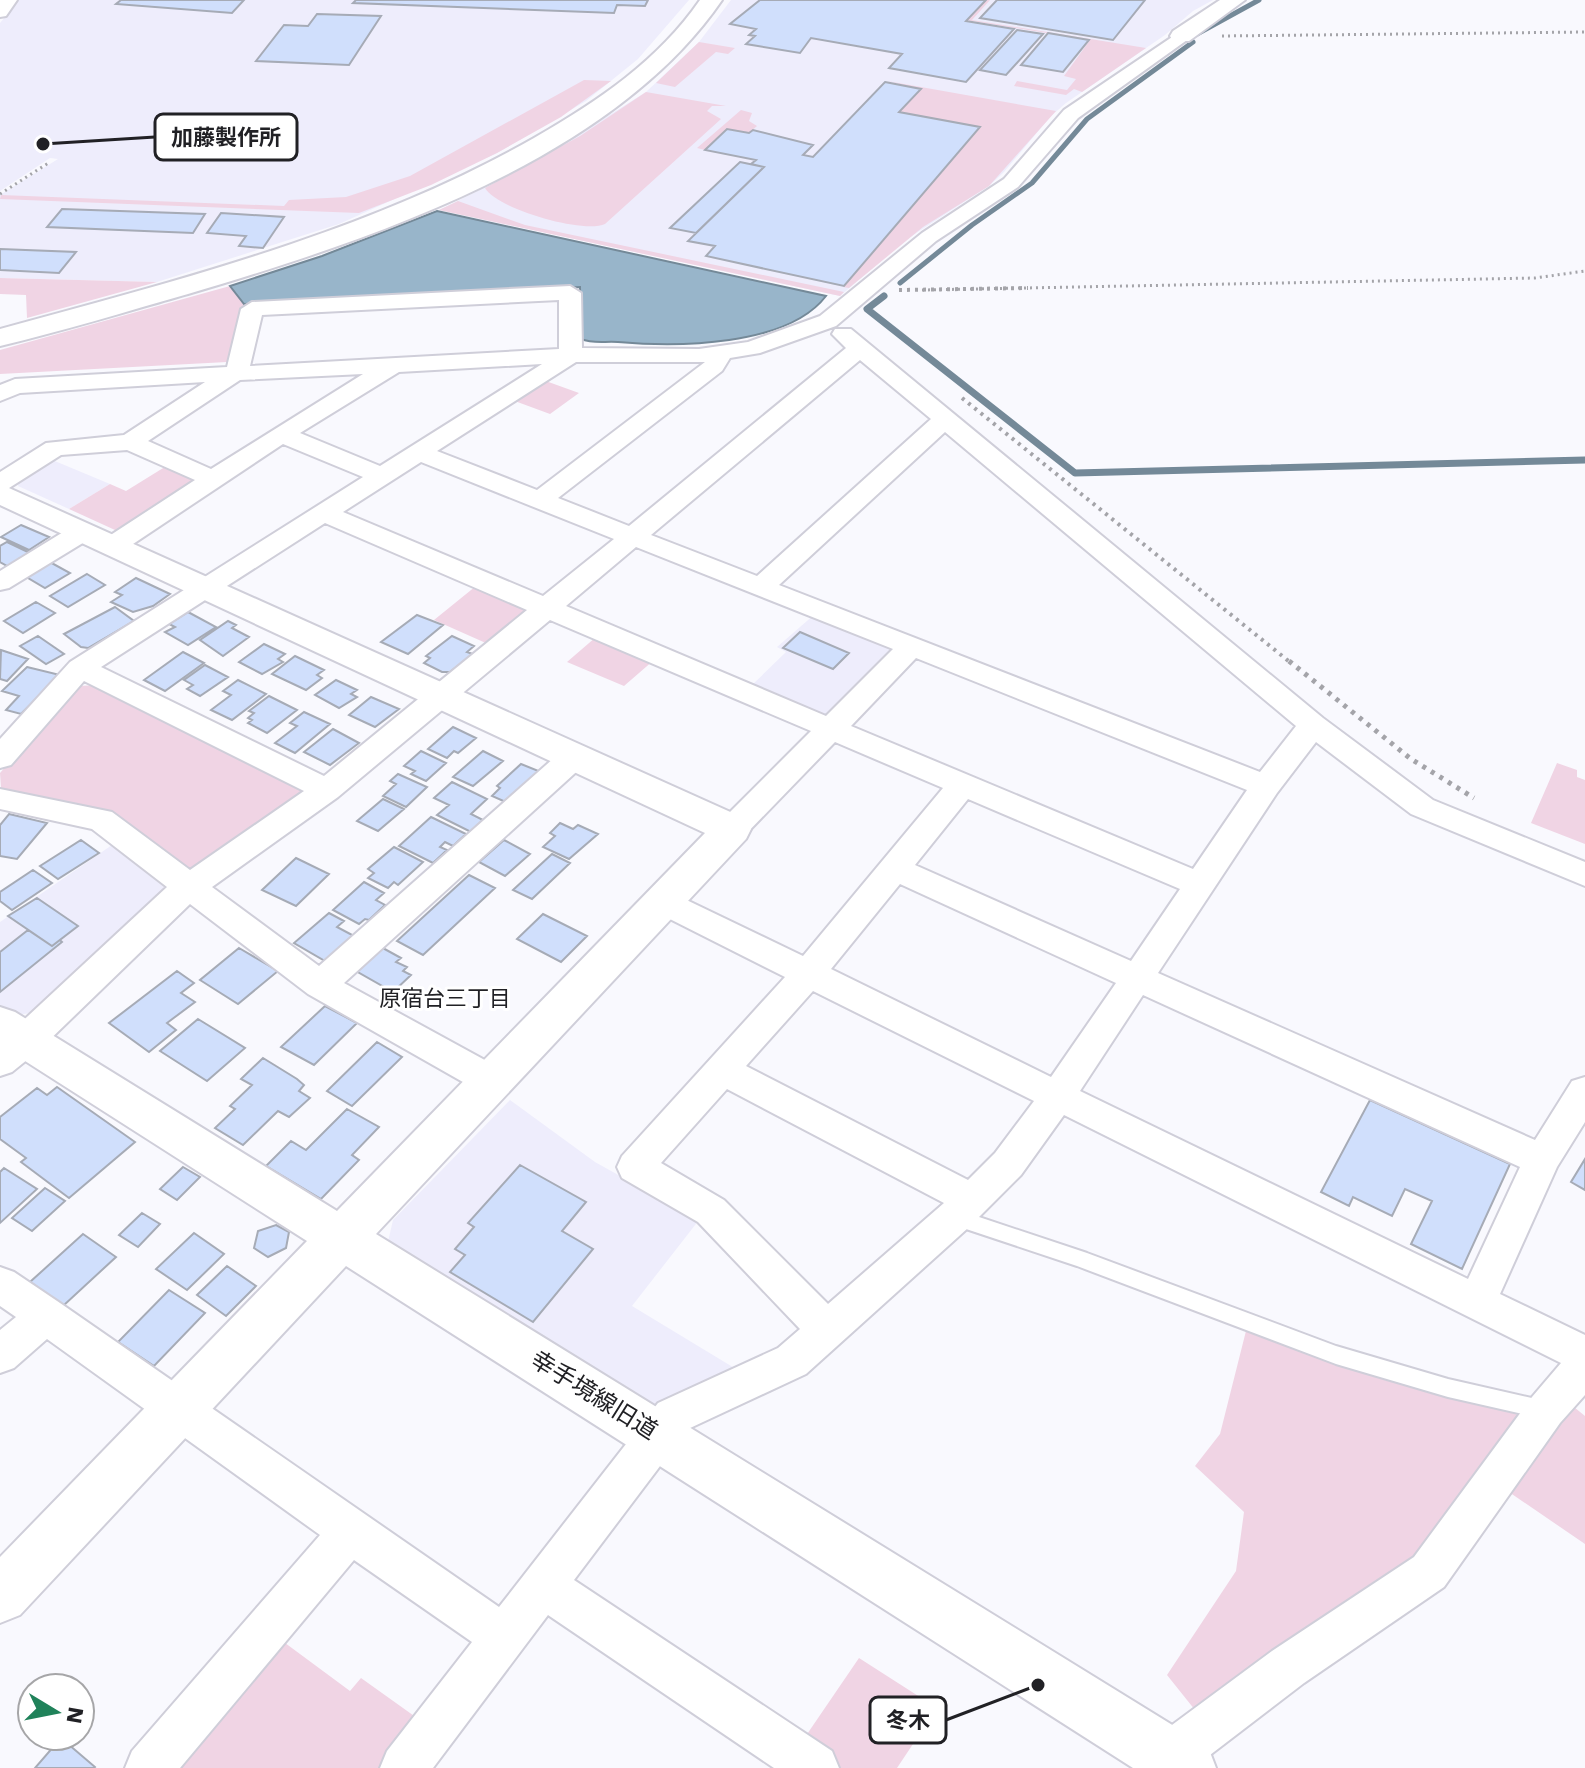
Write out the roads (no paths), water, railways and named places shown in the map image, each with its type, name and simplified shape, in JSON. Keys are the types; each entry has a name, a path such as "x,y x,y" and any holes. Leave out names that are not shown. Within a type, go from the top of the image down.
{"street":[{"path":"0,12 9,0"},
{"path":"0,338 295,252 444,194 544,144 627,89 679,42 711,0"},
{"path":"0,394 15,386 237,372 571,355 721,354 773,342 828,321 929,237 1011,183 1071,114 1234,0"},
{"path":"130,442 237,372 252,309 570,293 571,355"},
{"path":"828,321 1313,725 1422,807 1585,875"},
{"path":"9,1042 187,887 232,859 327,790 859,349"},
{"path":"539,500 714,366 721,354"},
{"path":"0,758 12,724 80,668 571,355"},
{"path":"0,582 97,539 213,479 394,365"},
{"path":"761,587 944,420"},
{"path":"281,434 383,476"},
{"path":"0,483 55,448 130,442 213,479"},
{"path":"418,452 1266,786"},
{"path":"0,493 438,697 732,829"},
{"path":"326,514 1200,885"},
{"path":"0,1596 661,901 913,645"},
{"path":"80,668 327,790"},
{"path":"404,1768 656,1434 673,1416 792,1361 1008,1164 1057,1097 1266,786 1313,725"},
{"path":"320,985 574,757"},
{"path":"827,1330 711,1211 635,1167 808,974 963,785"},
{"path":"0,799 101,820 320,985 490,1080"},
{"path":"893,868 1542,1160"},
{"path":"661,901 1585,1355"},
{"name":"幸手境線旧道","path":"9,1042 342,1238 1173,1764"},
{"path":"720,1069 963,1208"},
{"path":"1477,1302 1542,1160 1585,1091"},
{"path":"0,1284 178,1408 349,1533 504,1637"},
{"path":"0,1355 46,1315"},
{"path":"1173,1764 1288,1667 1429,1572 1546,1410 1585,1365"},
{"path":"149,1768 349,1533"},
{"path":"544,1586 815,1768"}],"lane":[{"path":"963,1208 1080,1259 1336,1355 1448,1388 1546,1410"}],"water":[{"path":"437,211 826,296 808,313 758,334 729,340 669,344 581,339 580,287 244,304 230,286 322,256"}],"waterway":[{"path":"1197,34 1259,0"},
{"path":"900,283 972,225 1032,183 1087,119 1193,42"},
{"path":"884,296 867,309 1075,473 1585,460"}],"place":[{"name":"加藤製作所","path":"43,144"},
{"name":"冬木","path":"1038,1685"}],"district":[{"name":"原宿台三丁目","path":"445,998"}]}
